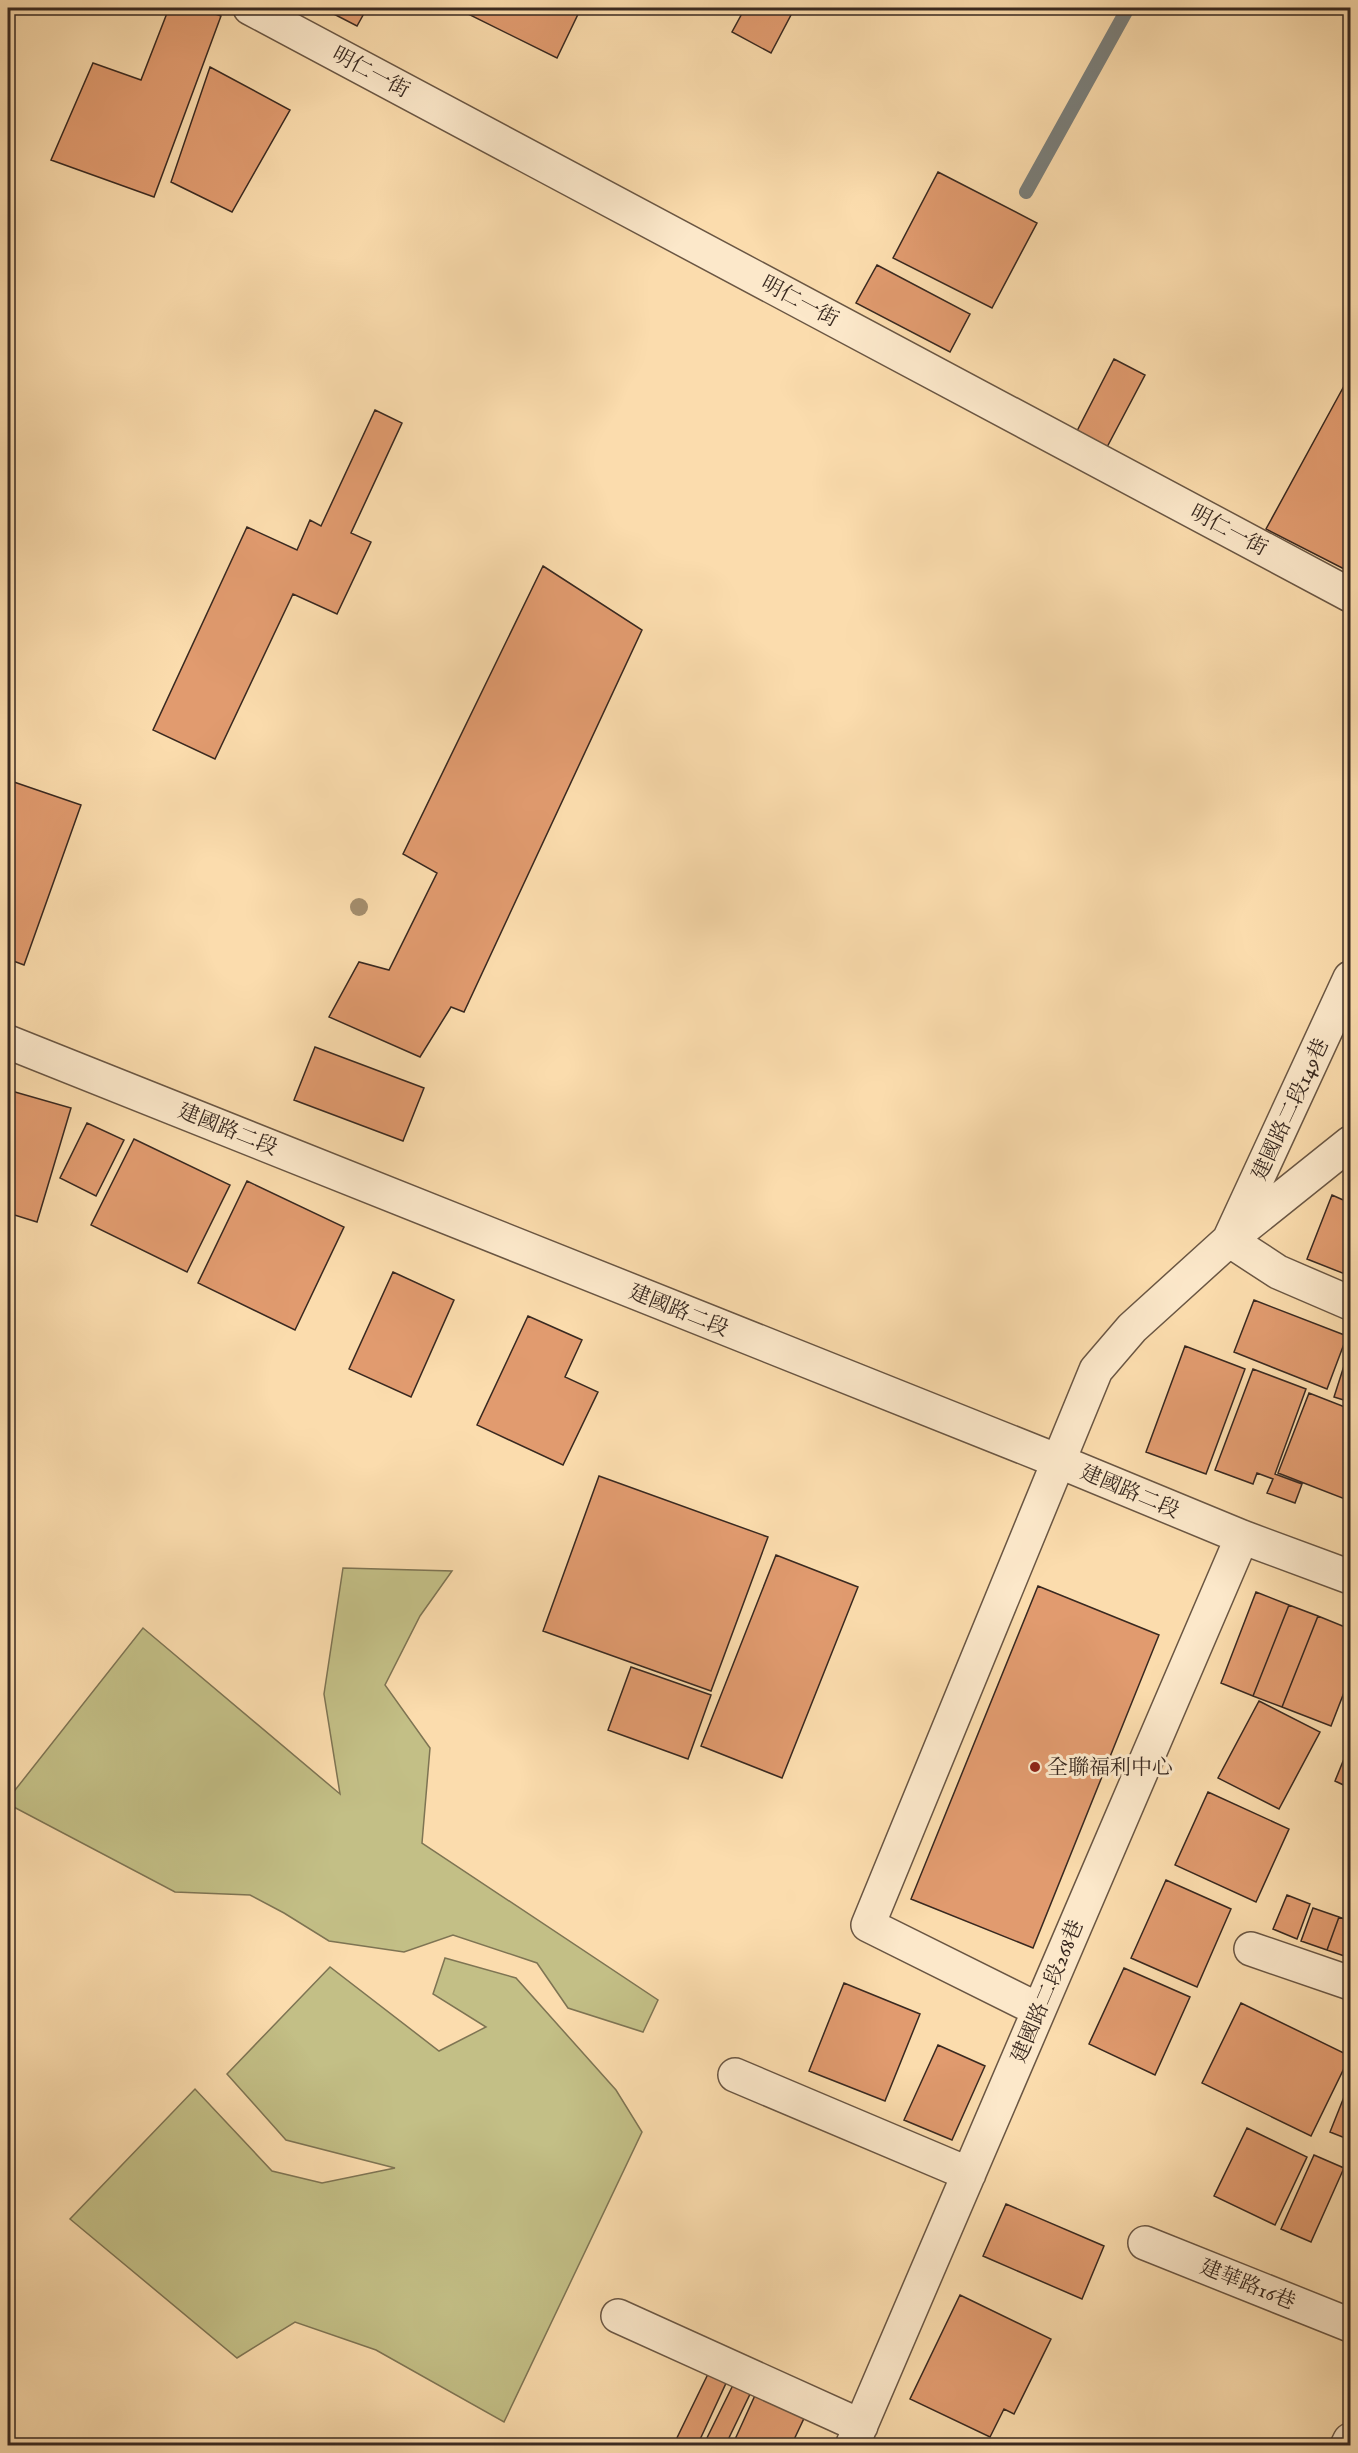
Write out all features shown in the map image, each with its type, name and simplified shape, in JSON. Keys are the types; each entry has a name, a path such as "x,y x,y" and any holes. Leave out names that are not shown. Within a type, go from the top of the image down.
{"street":[{"name":"明仁一街","path":"250,8 1350,595"},
{"name":"建國路二段149巷","path":"1229,1240 1350,978"},
{"name":"建國路二段","path":"8,1042 1058,1461 1242,1537 1350,1577"},
{"path":"1039,2010 868,1925 1096,1370 1132,1328 1229,1240 1350,1143"},
{"path":"1229,1240 1278,1272 1350,1303"},
{"name":"建國路二段268巷","path":"856,2436 1242,1537"},
{"path":"1251,1949 1350,1983"},
{"path":"735,2075 969,2174"},
{"name":"建華路16巷","path":"1145,2243 1350,2325"},
{"path":"618,2316 856,2436"},
{"path":"1347,2445 1350,2440"}],"shaded area":[{"path":"343,1568 452,1571 420,1616 385,1685 430,1748 422,1843 658,2000 643,2032 568,2008 537,1963 453,1935 404,1952 329,1941 250,1895 175,1892 8,1804 8,1799 143,1628 340,1794 324,1694"},
{"path":"445,1958 516,1978 616,2090 642,2132 504,2422 376,2350 295,2322 237,2358 70,2219 195,2089 272,2171 322,2183 395,2168 286,2140 227,2074 330,1967 439,2051 486,2027 433,1994"}],"building":[{"path":"169,8 199,8 221,16 154,197 51,160 93,63 141,80"},
{"path":"328,8 367,8 357,26 326,10"},
{"path":"464,8 581,8 557,58 462,11"},
{"path":"745,8 782,8 792,13 771,53 732,32"},
{"path":"210,67 290,110 232,212 171,182"},
{"path":"938,172 1037,223 992,308 893,258"},
{"path":"877,265 970,314 950,352 856,303"},
{"path":"1114,359 1145,375 1106,449 1076,433"},
{"path":"1350,375 1350,572 1266,529"},
{"path":"375,410 402,423 351,533 371,542 337,614 293,594 215,759 153,730 247,527 297,550 310,520 321,526"},
{"path":"543,566 642,630 464,1012 451,1007 420,1057 329,1017 359,962 389,970 437,873 403,854"},
{"path":"8,780 81,805 24,965 8,959"},
{"path":"315,1047 424,1088 403,1141 294,1100"},
{"path":"8,1090 71,1108 37,1222 8,1213"},
{"path":"87,1123 124,1140 96,1196 60,1178"},
{"path":"134,1139 230,1185 187,1272 91,1225"},
{"path":"247,1181 344,1227 295,1330 198,1283"},
{"path":"1332,1195 1350,1203 1350,1276 1307,1259"},
{"path":"393,1272 454,1300 411,1397 349,1369"},
{"path":"1254,1300 1347,1336 1327,1389 1234,1352"},
{"path":"528,1316 582,1340 565,1377 598,1392 563,1465 477,1425"},
{"path":"1185,1346 1245,1369 1206,1474 1146,1452"},
{"path":"1350,1347 1350,1402 1334,1397"},
{"path":"1253,1369 1306,1389 1275,1474 1302,1484 1295,1503 1267,1493 1273,1479 1257,1473 1253,1484 1215,1470"},
{"path":"1309,1393 1350,1409 1350,1501 1278,1473"},
{"path":"599,1476 768,1537 711,1691 543,1631"},
{"path":"776,1555 858,1587 782,1778 701,1746"},
{"name":"全聯福利中心","path":"1038,1586 1159,1635 1033,1948 911,1899"},
{"path":"1256,1592 1289,1605 1253,1696 1221,1683"},
{"path":"1289,1605 1318,1616 1282,1707 1253,1696"},
{"path":"1318,1616 1350,1629 1350,1677 1331,1726 1282,1707"},
{"path":"631,1667 711,1695 688,1759 608,1730"},
{"path":"1259,1701 1320,1732 1279,1809 1218,1778"},
{"path":"1350,1744 1350,1788 1335,1781"},
{"path":"1208,1792 1289,1829 1256,1902 1175,1865"},
{"path":"1166,1880 1231,1909 1197,1987 1131,1958"},
{"path":"1287,1895 1310,1904 1297,1939 1273,1929"},
{"path":"1313,1908 1339,1917 1327,1950 1301,1941"},
{"path":"1339,1917 1350,1921 1350,1958 1327,1950"},
{"path":"1124,1968 1190,1997 1155,2075 1089,2044"},
{"path":"844,1983 920,2014 885,2101 809,2071"},
{"path":"1241,2003 1350,2056 1311,2136 1202,2083"},
{"path":"938,2045 985,2066 952,2140 904,2120"},
{"path":"1350,2082 1350,2140 1330,2132"},
{"path":"1247,2128 1307,2157 1275,2225 1214,2196"},
{"path":"1314,2155 1344,2168 1311,2242 1281,2229"},
{"path":"1006,2204 1104,2246 1082,2299 983,2256"},
{"path":"960,2295 1051,2339 1014,2414 1004,2409 990,2437 910,2399"},
{"path":"709,2372 727,2381 697,2446 673,2446"},
{"path":"735,2381 752,2390 725,2446 703,2446"},
{"path":"757,2391 806,2414 791,2446 732,2446"}],"waterway":[{"path":"1026,192 1128,8"}],"place":[{"name":"全聯福利中心","path":"1035,1767"}]}
